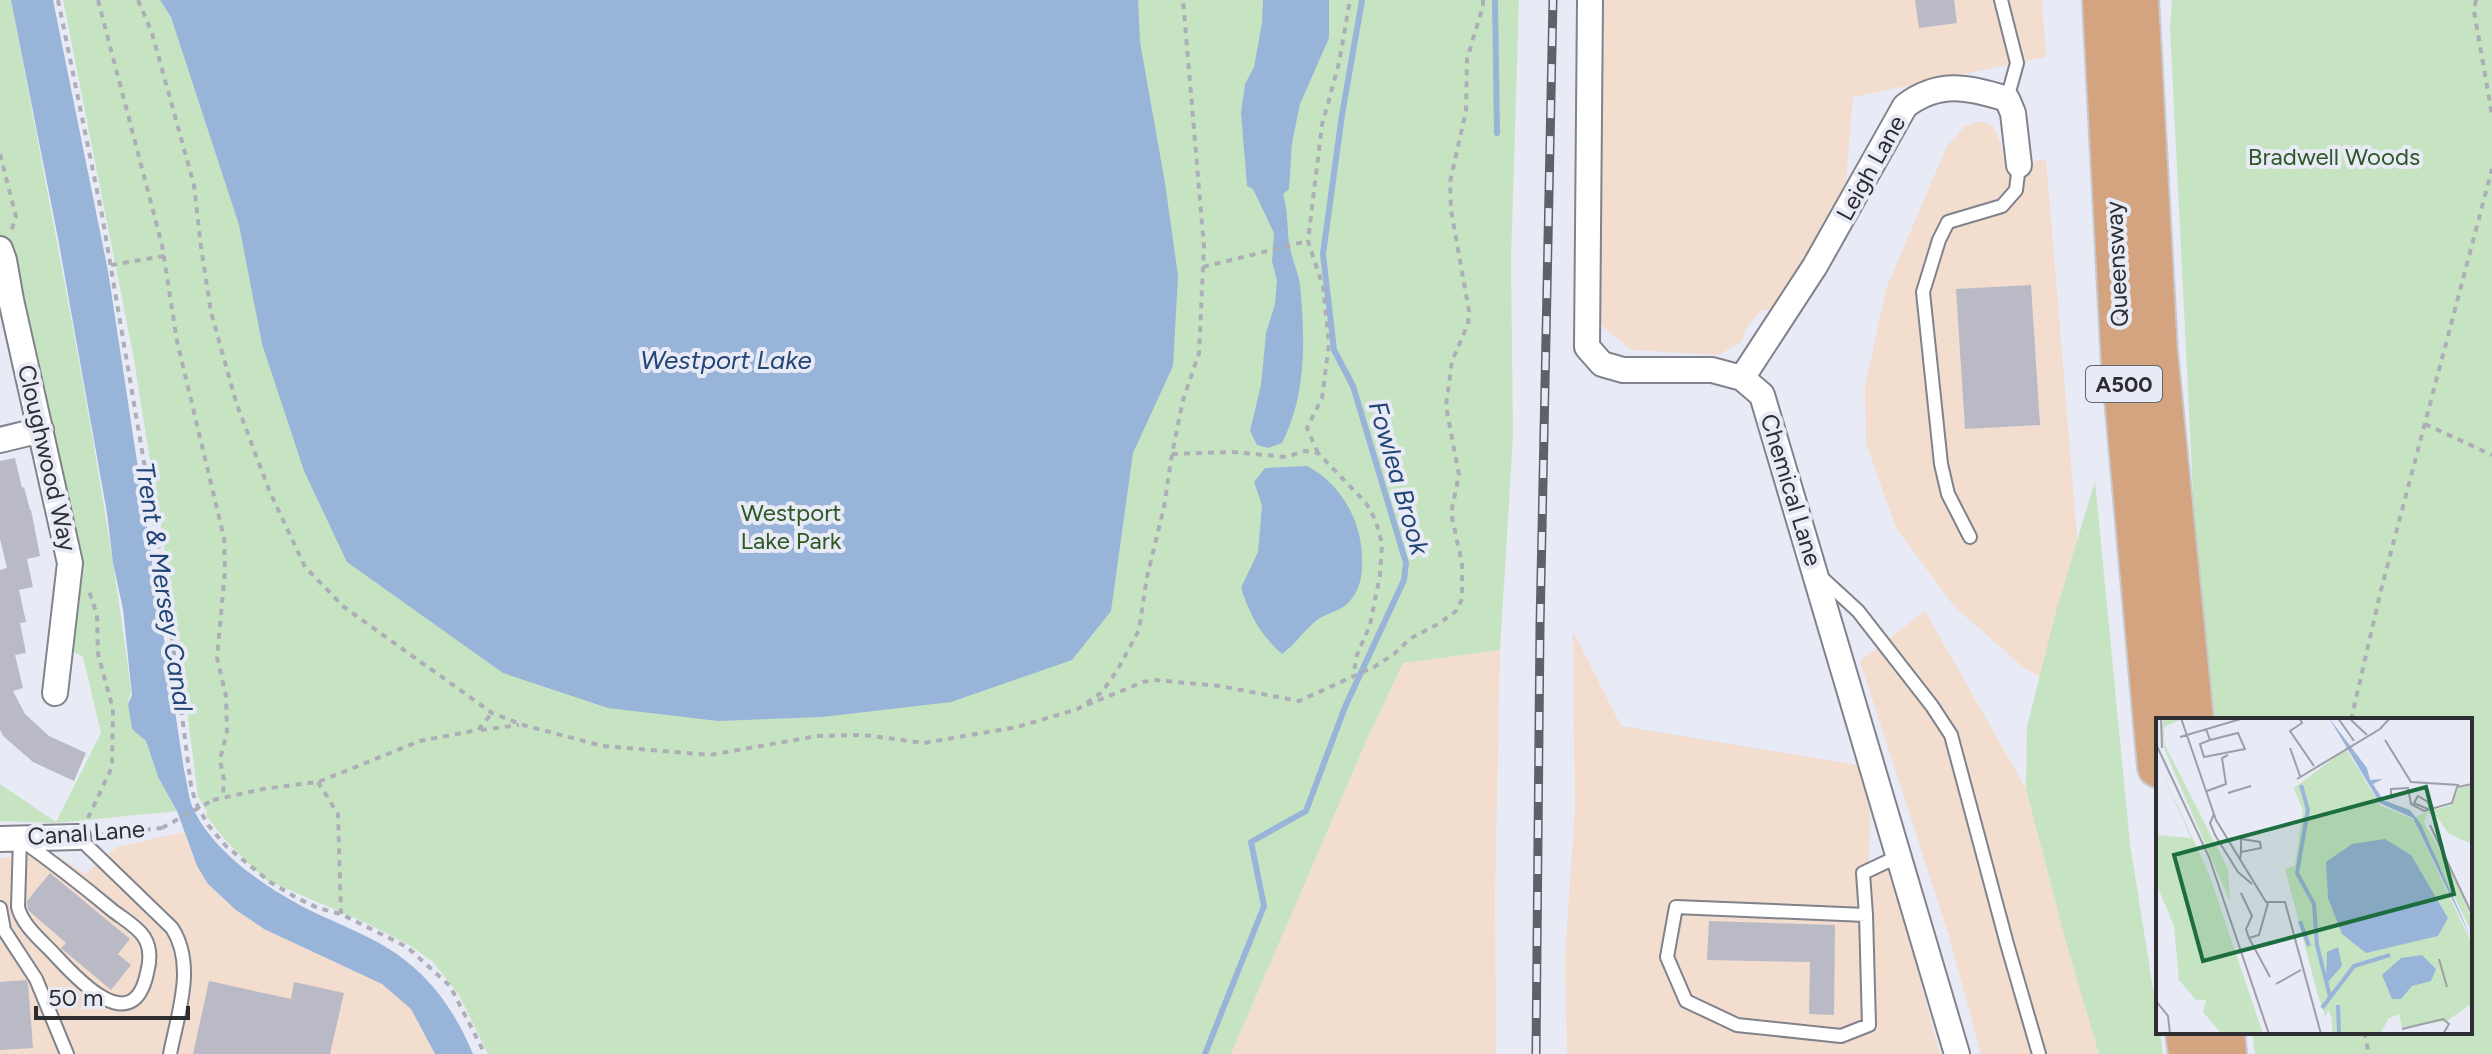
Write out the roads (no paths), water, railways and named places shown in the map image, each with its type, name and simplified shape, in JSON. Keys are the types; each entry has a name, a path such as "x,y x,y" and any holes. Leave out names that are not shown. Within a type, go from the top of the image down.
{"highway":[{"name":"Queensway","path":"2103,0 2122,364 2156,745"},
{"name":"Queensway","path":"2138,0 2157,353 2193,718"},
{"path":"2186,1034 2189,1054"},
{"path":"2224,1034 2226,1054"}],"street":[{"path":"1590,0 1587,347 1602,364 1623,370 1712,370 1742,378"},
{"name":"Leigh Lane","path":"1742,378 1815,266 1905,106 1920,95 1963,87 2007,99"},
{"path":"2007,99 2013,113 2019,165"},
{"name":"Cloughwood Way","path":"1,250 70,563 63,679"},
{"name":"Chemical Lane","path":"1742,378 1762,395 1957,1054"},
{"path":"0,440 41,430"},
{"name":"Canal Lane","path":"10,839 78,837"}],"lane":[{"path":"2001,0 2017,63 2007,99"},
{"path":"1970,537 1948,494 1941,464 1923,292 1939,240 1948,222 2002,206 2016,190 2019,165"},
{"path":"1815,572 1858,611 1951,735 2039,1054"},
{"path":"78,837 172,928 180,941 185,958 184,982 170,1054"},
{"path":"10,839 56,865 145,938 150,962 139,995 128,1002 116,1003 98,997 30,928 18,907 10,839"},
{"path":"1866,915 1676,907 1667,957 1686,1001 1737,1025 1841,1036 1869,1025 1866,915 1863,873 1899,856"},
{"path":"0,908 4,930 36,979 67,1054"}],"water":[{"path":"11,0 53,0 108,271 192,806 216,842 251,874 312,911 379,943 417,970 446,1003 473,1054 435,1054 411,1009 382,984 264,929 236,910 208,884 197,866 177,811 158,777 146,741 132,729 128,704 132,695 123,609 58,238"},
{"name":"Westport Lake","path":"160,0 1138,0 1140,42 1178,276 1173,366 1133,453 1111,611 1072,660 951,702 822,717 718,721 608,708 503,673 347,562 304,471 262,344 239,225 171,17"},
{"path":"1263,0 1329,0 1329,38 1300,104 1292,143 1289,189 1283,194 1290,248 1300,285 1303,345 1300,386 1282,443 1268,448 1257,445 1250,431 1261,385 1266,333 1275,304 1274,233 1253,189 1247,186 1241,113 1245,84 1254,67"},
{"path":"1307,466 1330,483 1348,506 1359,533 1362,573 1358,588 1349,602 1317,620 1282,654 1257,624 1241,588 1258,552 1262,505 1254,482 1265,468"}],"waterway":[{"name":"Fowlea Brook","path":"1205,1054 1264,906 1251,842 1306,811 1345,707 1404,580 1406,563 1353,386 1334,350 1323,254 1362,0"},
{"path":"1495,0 1497,133"}],"railway":[{"path":"1536,1054 1540,626 1553,0"}],"park label":[{"name":"Bradwell Woods","path":"2334,157"},
{"name":"Westport Lake Park","path":"791,527"}],"water label":[{"name":"Trent & Mersey Canal","path":"164,587"}]}
